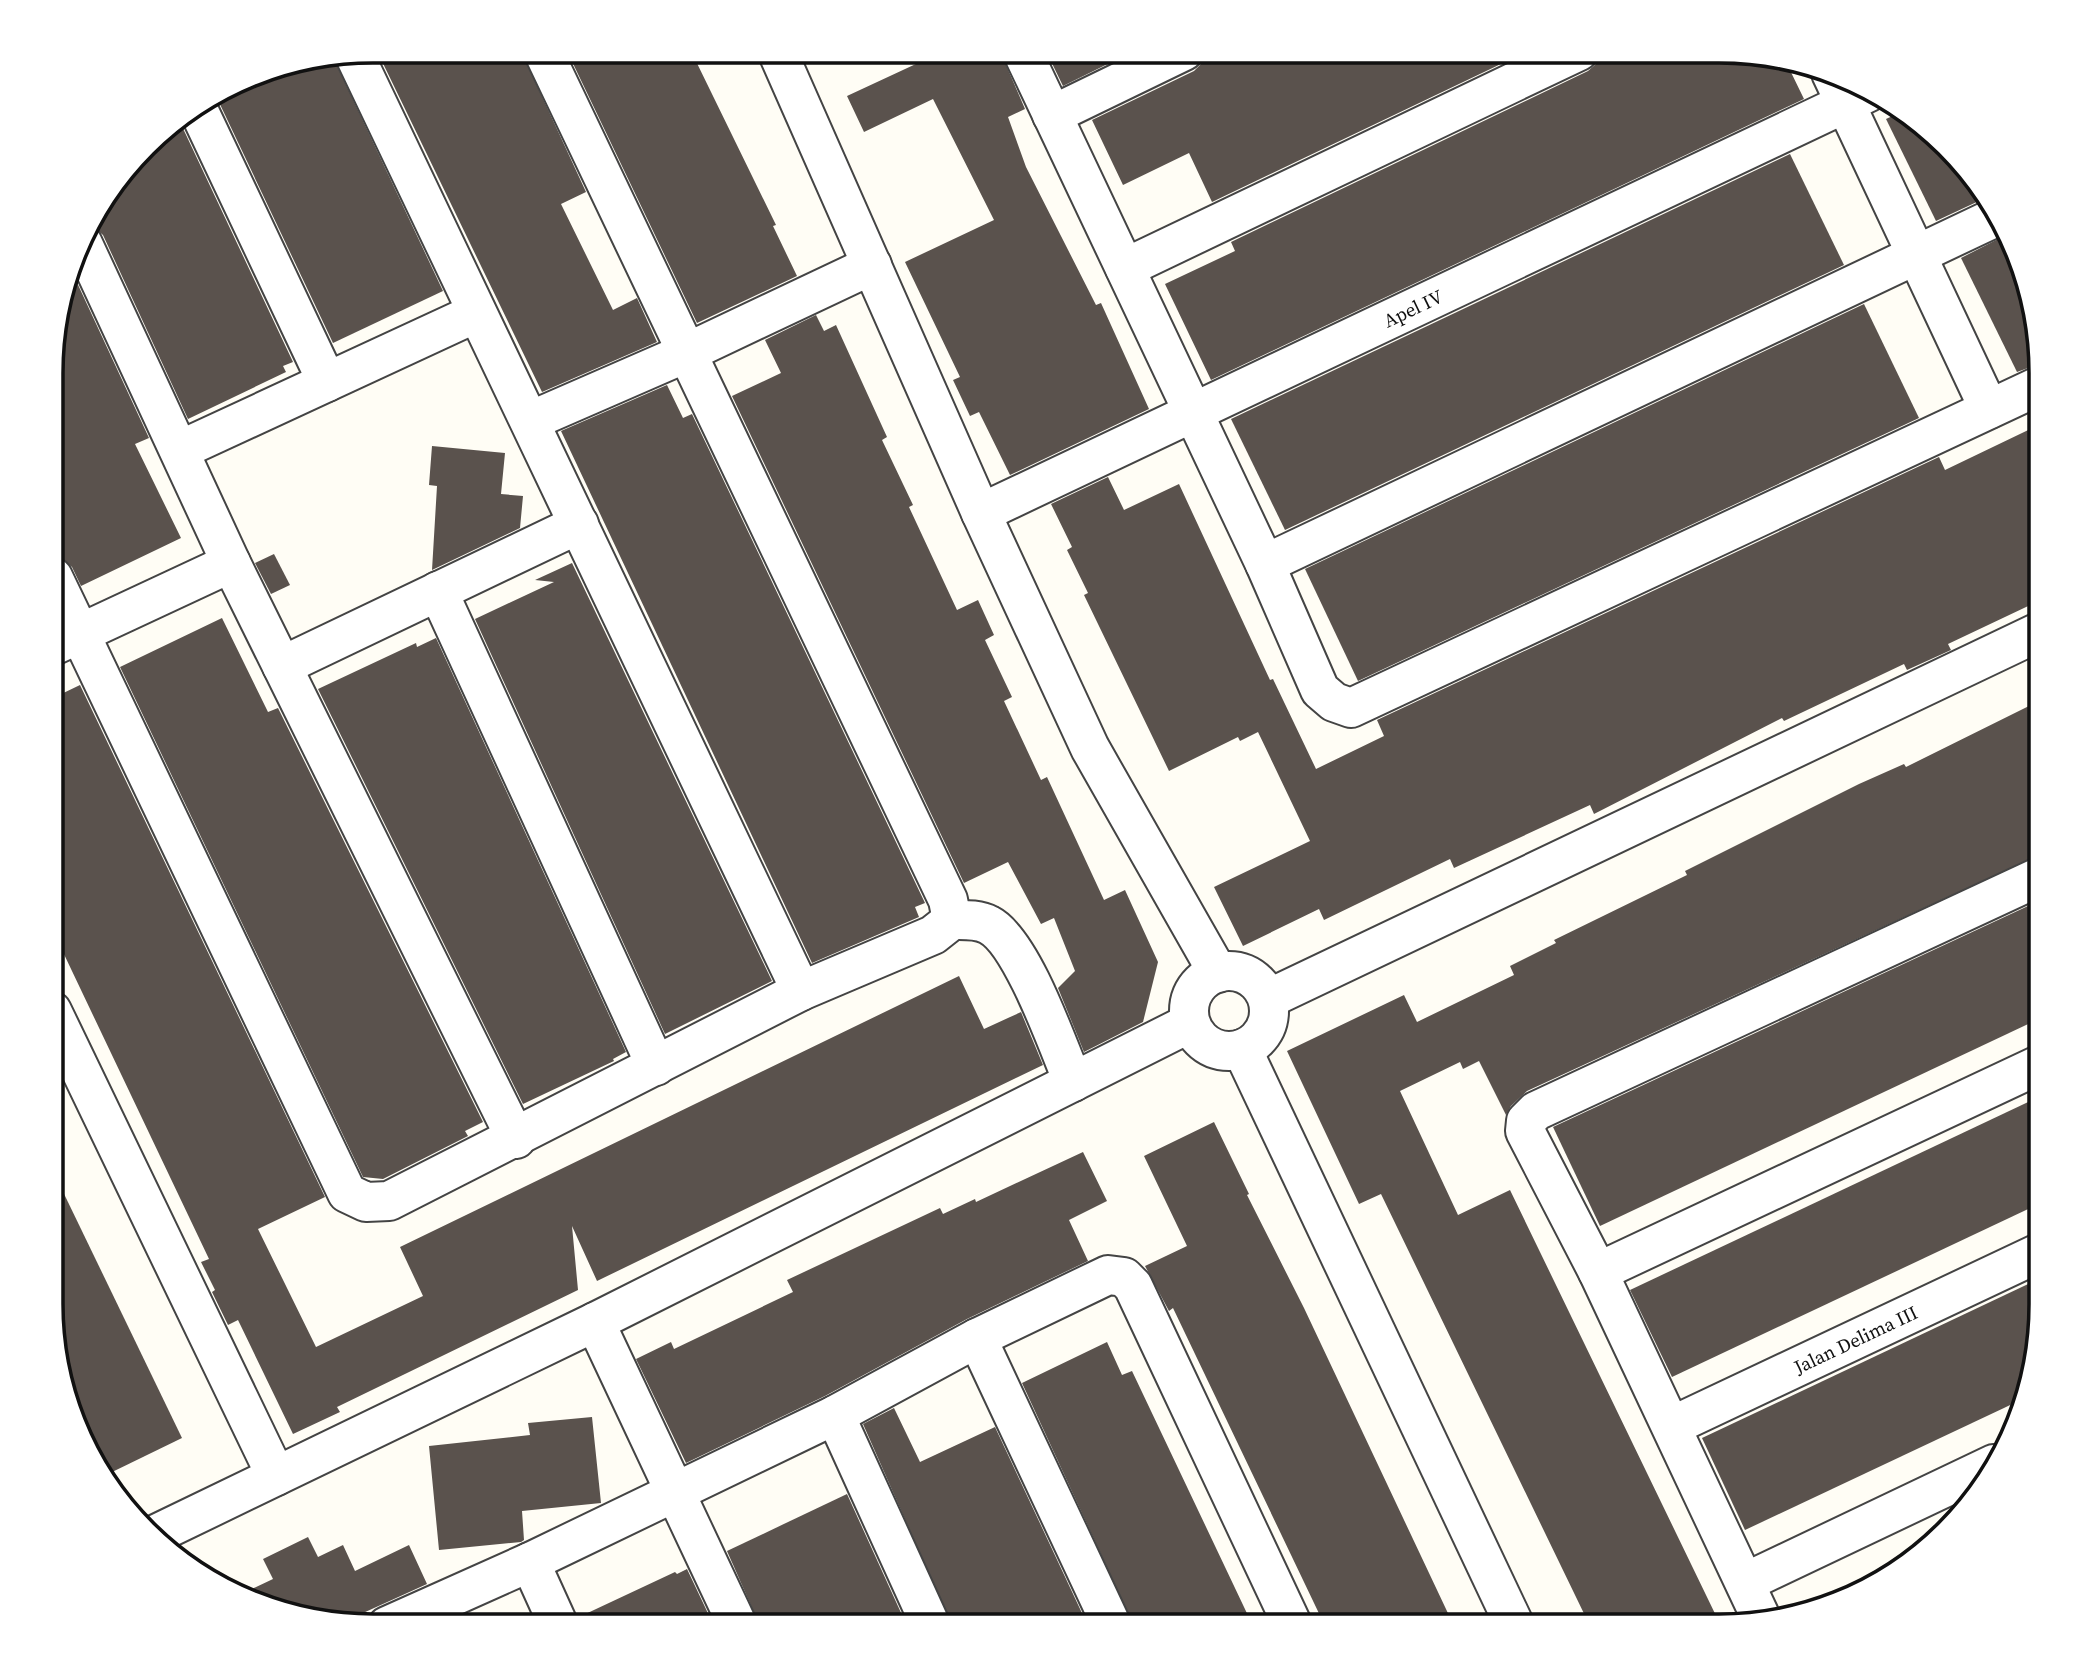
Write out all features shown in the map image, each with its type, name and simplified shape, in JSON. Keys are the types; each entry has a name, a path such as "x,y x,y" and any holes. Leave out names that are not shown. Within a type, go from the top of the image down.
{"street":[{"path":"549,63 948,900 952,920"},
{"path":"782,63 981,513 1090,748 1218,973"},
{"path":"1028,63 1265,564 1320,690 1334,702 1351,708 2029,391"},
{"path":"1052,115 1159,63"},
{"path":"1125,268 1554,63"},
{"path":"359,64 802,991"},
{"name":"Apel IV","path":"981,513 1194,413 1846,91"},
{"path":"1849,92 1989,409"},
{"path":"201,115 327,382"},
{"path":"1265,564 1988,221"},
{"path":"87,253 231,563 516,1139"},
{"path":"530,421 686,353 872,265"},
{"path":"180,450 476,313"},
{"path":"282,666 579,524"},
{"path":"231,563 66,639 347,1193 366,1202 389,1202 802,991 933,935 952,920 971,920 989,925 1011,946 1073,1082"},
{"path":"438,591 656,1066"},
{"path":"1268,999 2029,637"},
{"path":"1758,1611 1598,1272 1525,1131 1526,1121 1536,1111 2029,882"},
{"path":"1233,971 1248,975 1260,985 1268,999 1269,1014 1265,1030 1255,1041 1242,1049 1226,1051 1211,1046 1198,1037 1190,1023 1189,1007 1194,993 1203,980 1218,973 1233,971"},
{"path":"162,1531 595,1322 1190,1023"},
{"path":"63,1034 276,1476"},
{"path":"1242,1049 1508,1614"},
{"path":"1598,1272 2029,1070"},
{"name":"Jalan Delima III","path":"1672,1426 2029,1257"},
{"path":"414,1614 530,1562 835,1415 977,1338 1108,1275 1124,1277 1133,1286 1287,1614"},
{"path":"595,1322 732,1614"},
{"path":"977,1338 1106,1614"},
{"path":"835,1415 926,1614"},
{"path":"1746,1582 1980,1471"},
{"path":"530,1562 554,1614"}],"building":[{"path":"383,63 527,63 586,192 561,204 613,310 637,298 657,342 542,392"},
{"path":"573,63 697,63 776,225 773,226 797,276 697,323"},
{"path":"918,63 1005,63 1025,109 1008,117 1026,167 1096,305 1101,303 1149,409 1010,475 979,412 970,416 953,380 960,377 905,262 994,220 933,99 864,132 847,96"},
{"path":"1052,63 1110,63 1063,86"},
{"path":"1202,63 1503,63 1212,202 1189,153 1123,185 1092,120 1194,71"},
{"path":"1597,63 1719,63 1759,66 1791,72 1804,99 1211,380 1165,284 1235,251 1231,242 1588,71"},
{"path":"337,66 443,291 333,343 220,104 273,79"},
{"path":"1892,116 1923,140 1952,169 1977,202 1936,221 1886,119"},
{"path":"183,128 293,362 283,366 286,372 188,419 103,235 98,231 127,184"},
{"path":"1790,154 1844,265 1285,530 1231,419"},
{"path":"1998,239 2013,273 2023,313 2029,368 2017,372 1961,258"},
{"path":"77,282 149,438 135,444 181,538 81,586 72,567 63,560 63,373 69,313"},
{"path":"1864,304 1919,418 1358,681 1305,569"},
{"path":"816,315 824,331 836,325 887,437 882,440 913,505 909,507 957,610 978,600 994,635 985,640 1012,697 1004,701 1041,780 1047,777 1104,900 1125,890 1158,962 1143,1022 1084,1052 1058,988 1075,971 1054,918 1041,924 1008,862 964,883 732,396 781,373 765,340"},
{"path":"667,385 683,418 692,414 925,903 915,907 919,917 812,963 561,431"},
{"path":"2029,430 2029,606 1948,644 1951,650 1907,670 1904,664 1784,721 1782,718 1594,814 1590,805 1454,868 1450,859 1324,920 1319,909 1243,946 1214,887 1310,841 1258,732 1240,741 1238,737 1169,771 1084,595 1088,593 1067,550 1072,547 1051,504 1108,477 1124,510 1179,484 1270,680 1273,679 1316,769 1384,736 1377,720 1939,457 1945,470"},
{"path":"432,446 505,453 501,494 523,496 520,528 432,570 437,486 429,485"},
{"path":"274,554 290,585 271,594 255,563"},
{"path":"572,563 772,981 665,1034 475,619 554,582 535,580"},
{"path":"222,618 268,712 278,708 483,1122 465,1131 468,1136 383,1179 363,1177 120,667"},
{"path":"436,638 626,1052 613,1059 614,1061 523,1104 318,689 416,643 417,647"},
{"path":"80,685 325,1197 258,1229 316,1347 423,1296 400,1247 959,976 984,1029 1021,1012 1043,1065 597,1281 572,1226 578,1290 337,1407 340,1412 293,1434 238,1320 228,1325 212,1292 215,1290 201,1262 209,1259 63,952 63,693"},
{"path":"2029,706 2029,860 1527,1091 1511,1106 1506,1115 1479,1061 1463,1069 1460,1062 1400,1091 1458,1215 1510,1190 1715,1614 1584,1614 1381,1194 1359,1204 1287,1051 1404,995 1417,1022 1514,975 1510,966 1556,943 1554,940 1687,875 1685,871 1859,784 1904,764 1906,767"},
{"path":"2029,906 2029,1024 1600,1226 1553,1127"},
{"path":"2029,1102 2029,1209 1672,1377 1630,1290"},
{"path":"1214,1122 1448,1614 1319,1614 1173,1308 1169,1311 1145,1266 1187,1246 1144,1156"},
{"path":"1083,1152 1107,1201 1069,1220 1088,1261 967,1319 825,1396 686,1463 636,1359 671,1342 674,1349 793,1292 787,1280 940,1208 943,1214 975,1199 976,1202"},
{"path":"63,1192 182,1438 113,1472 95,1441 79,1404 66,1344 63,1304"},
{"path":"2029,1284 2026,1344 2013,1404 1745,1530 1702,1438"},
{"path":"1107,1342 1122,1375 1132,1371 1247,1614 1128,1614 1022,1383"},
{"path":"894,1408 920,1462 995,1427 1082,1614 947,1614 863,1424"},
{"path":"592,1417 601,1503 522,1511 524,1540 521,1542 439,1550 429,1446 530,1435 528,1423"},
{"path":"847,1494 902,1614 755,1614 727,1551"},
{"path":"308,1537 318,1557 343,1545 355,1571 409,1545 427,1584 362,1613 313,1608 273,1598 252,1589 273,1579 263,1559"},
{"path":"687,1569 708,1614 585,1614 675,1572 677,1574"}]}
